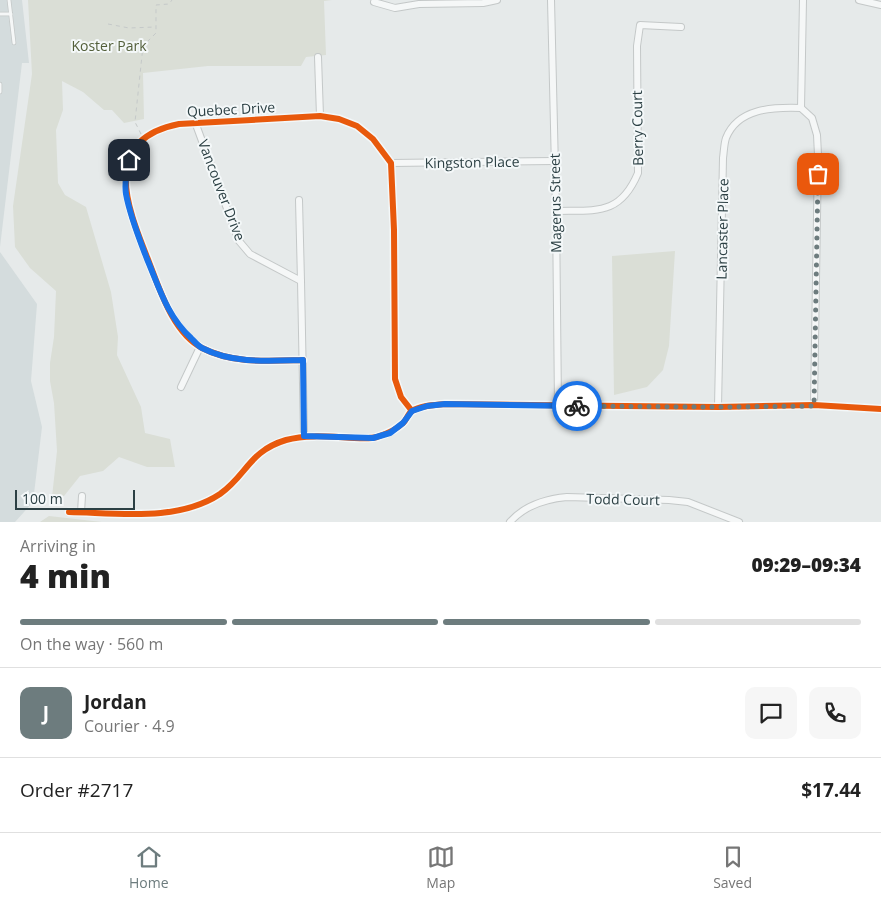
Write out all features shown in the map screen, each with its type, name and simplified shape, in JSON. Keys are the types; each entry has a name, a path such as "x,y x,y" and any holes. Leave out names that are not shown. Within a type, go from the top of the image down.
{"street":[{"path":"374,2 395,8 419,4 483,3 497,0"},
{"name":"Magerus Street","path":"551,0 558,405"},
{"path":"803,0 801,108 812,118 817,135 818,155 814,406"},
{"path":"864,1 881,5"},
{"name":"Berry Court","path":"556,211 608,208 622,200 632,188 638,173 637,46 640,25 682,28"},
{"path":"318,57 320,116"},
{"name":"Lancaster Place","path":"718,407 723,158 725,140 732,126 744,116 770,108 801,108"},
{"name":"Quebec Drive","path":"303,360 247,361 227,358 200,347 184,332 162,298 139,237 125,192 129,160 138,144 144,138 151,132 164,127 195,122 320,116 339,119 357,126 373,139 391,163"},
{"name":"Vancouver Drive","path":"195,122 239,241 250,254 301,281"},
{"name":"Kingston Place","path":"391,163 554,161"},
{"path":"391,163 394,230 395,379 401,397 412,411"},
{"path":"299,200 304,436"},
{"path":"181,387 200,347"},
{"path":"69,512 164,518 188,510 220,494 234,482 257,455 271,446 304,436 373,438 390,433 403,423 412,411 427,406 445,404 881,408"},
{"path":"81,512 82,496"},
{"name":"Todd Court","path":"510,522 516,515 531,506 550,499 567,497 688,502 739,522"}],"lane":[{"path":"9,0 14,43"},
{"path":"0,14 11,14"},
{"path":"0,84 0,92"}],"path":[{"path":"144,138 135,122 143,46 156,33 156,5 168,4 172,0"},
{"path":"108,24 129,28 156,27"}],"shaded area":[{"path":"0,0 22,0 29,63 22,63 0,247"},
{"path":"0,252 37,304 31,381 42,427 33,502 15,522 0,522"}],"green space":[{"name":"Koster Park","path":"28,0 332,0 324,1 326,55 306,57 301,66 208,66 143,73 144,119 124,123 112,110 104,110 83,92 62,81 63,110 56,130 58,183 65,195 86,207 111,292 118,337 117,355 141,407 145,433 170,439 175,467 147,467 119,457 103,471 80,476 64,496 52,497 57,451 50,363 54,337 56,291 30,268 15,247 13,206 32,74"},
{"path":"675,251 669,346 663,370 647,387 614,395 612,256"},
{"path":"49,516 102,522 40,522"}],"cycle path":[{"path":"303,360 251,360 226,357 202,348 192,341 175,322 141,242 128,199 126,179 128,161 137,145 154,132 179,124 320,116 339,119 357,126 373,139 391,163 394,230 395,379 401,397 412,411"},
{"path":"69,512 147,514 186,509 220,494 229,487 256,457 274,445 286,440 303,437 377,437 397,428 412,411 428,406 445,404 718,407 814,405 881,409"}],"way so far":[{"path":"577,406 814,406 818,174"}],"route":[{"path":"129,160 125,192 139,237 162,298 172,316 184,332 200,347 227,358 247,361 303,360 304,436 373,438 390,433 403,423 412,411 427,406 445,404 577,406"}]}
